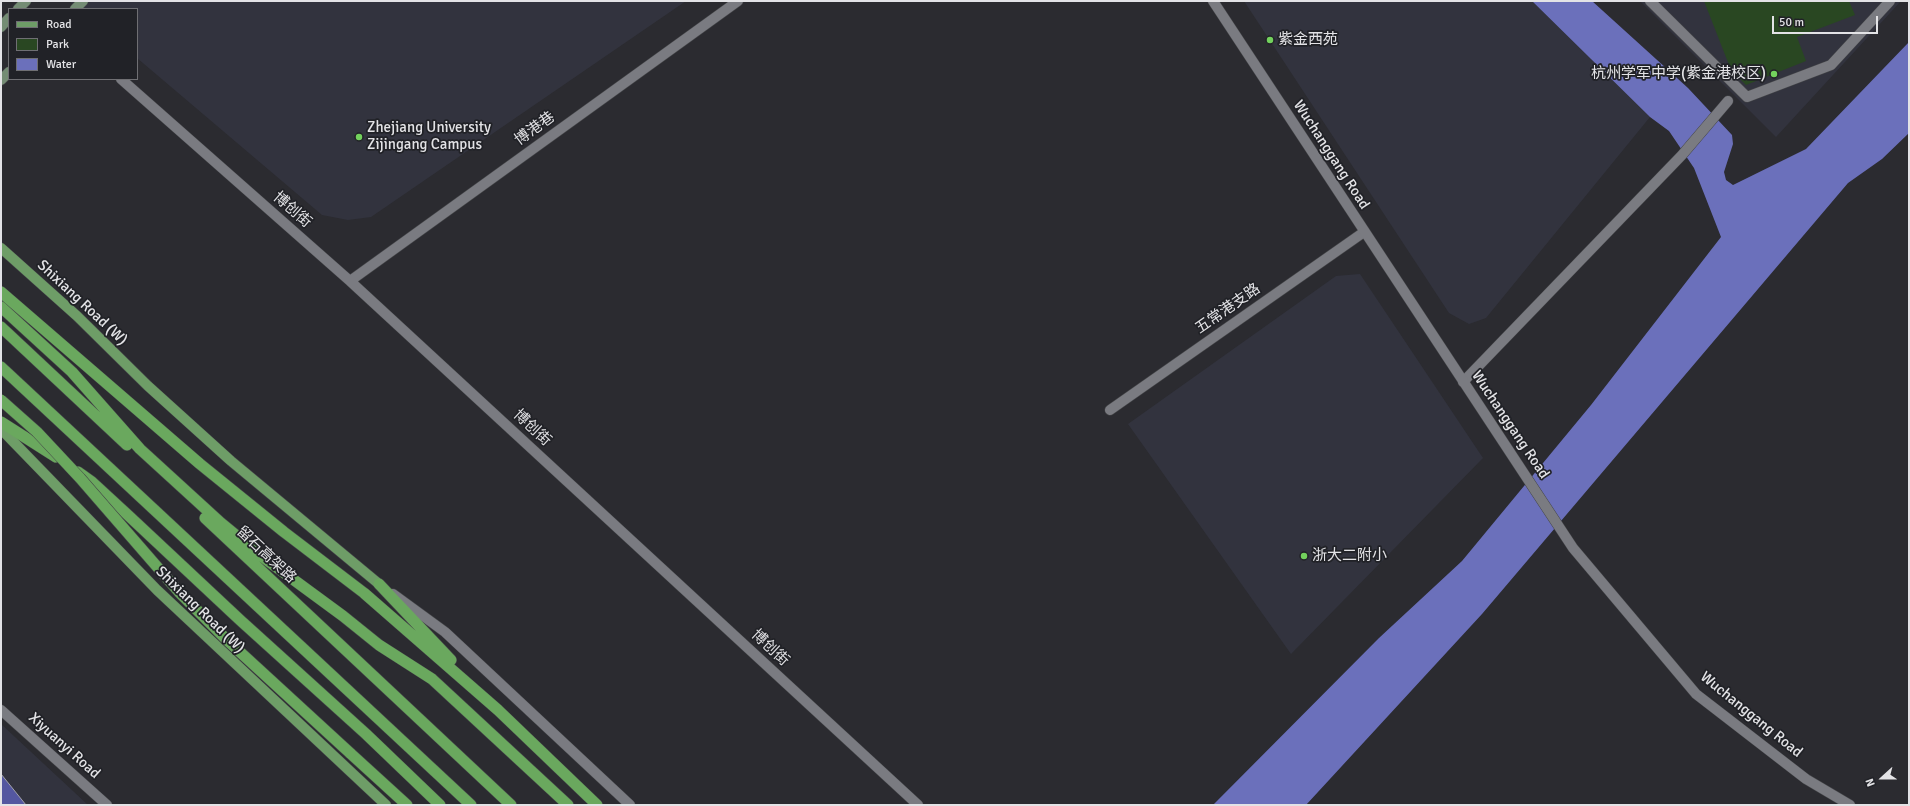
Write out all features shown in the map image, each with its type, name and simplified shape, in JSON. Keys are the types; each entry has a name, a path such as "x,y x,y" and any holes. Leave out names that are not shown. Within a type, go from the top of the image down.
{"highway":[{"path":"1,292 200,464 284,532 364,593 498,710 597,805"},
{"path":"1,307 72,372 140,449 221,523 260,555 343,616 379,645 432,679 568,805"},
{"name":"留石高架路","path":"1,327 511,805"},
{"path":"1,367 471,805"},
{"path":"1,400 37,432 80,478 179,592 228,642 407,805"},
{"path":"1,422 48,450 92,482 366,734 440,805"},
{"path":"379,584 498,710"}],"main road":[{"path":"1,27 8,19"},
{"name":"Shixiang Road (W)","path":"1,248 77,316 148,386 231,461 379,584"},
{"name":"Shixiang Road (W)","path":"1,429 157,590 386,805"}],"street":[{"name":"博港巷","path":"350,281 738,1"},
{"name":"Wuchanggang Road","path":"1213,1 1573,548 1696,694 1806,779 1850,805"},
{"path":"1650,1 1747,97 1831,65 1890,1"},
{"name":"博创街","path":"122,80 350,281 918,805"},
{"path":"1463,382 1682,154 1728,100"},
{"name":"五常港支路","path":"1110,410 1364,232"},
{"path":"379,584 445,632 630,805"},
{"name":"Xiyuanyi Road","path":"1,710 106,805"}],"shaded area":[{"name":"Zhejiang University Zijingang Campus","path":"69,1 686,1 371,217 348,220 322,215 138,59 138,8 78,8"},
{"path":"1244,1 1532,1 1650,117 1486,318 1469,324 1449,313"},
{"name":"杭州学军中学(紫金港校区)","path":"1640,1 1901,1 1776,137"},
{"name":"浙大二附小","path":"1360,274 1483,458 1291,654 1128,424 1336,276"},
{"path":"1,724 88,805 1,805"}],"green space":[{"path":"1704,1 1849,1 1855,15 1797,37 1806,61 1746,85 1731,70"}],"water":[{"path":"1532,1 1592,1 1688,88 1732,135 1733,144 1724,172 1726,180 1733,185 1806,149 1909,42 1909,133 1882,159 1848,183 1482,614 1306,805 1213,805 1379,638 1462,561 1591,405 1721,237 1694,168 1669,131 1650,117"}],"building":[{"path":"1,774 26,805 1,805"}],"place":[{"name":"紫金西苑","path":"1270,40"},
{"name":"杭州学军中学(紫金港校区)","path":"1774,74"},
{"name":"Zhejiang University Zijingang Campus","path":"359,137"},
{"name":"浙大二附小","path":"1304,556"}]}
